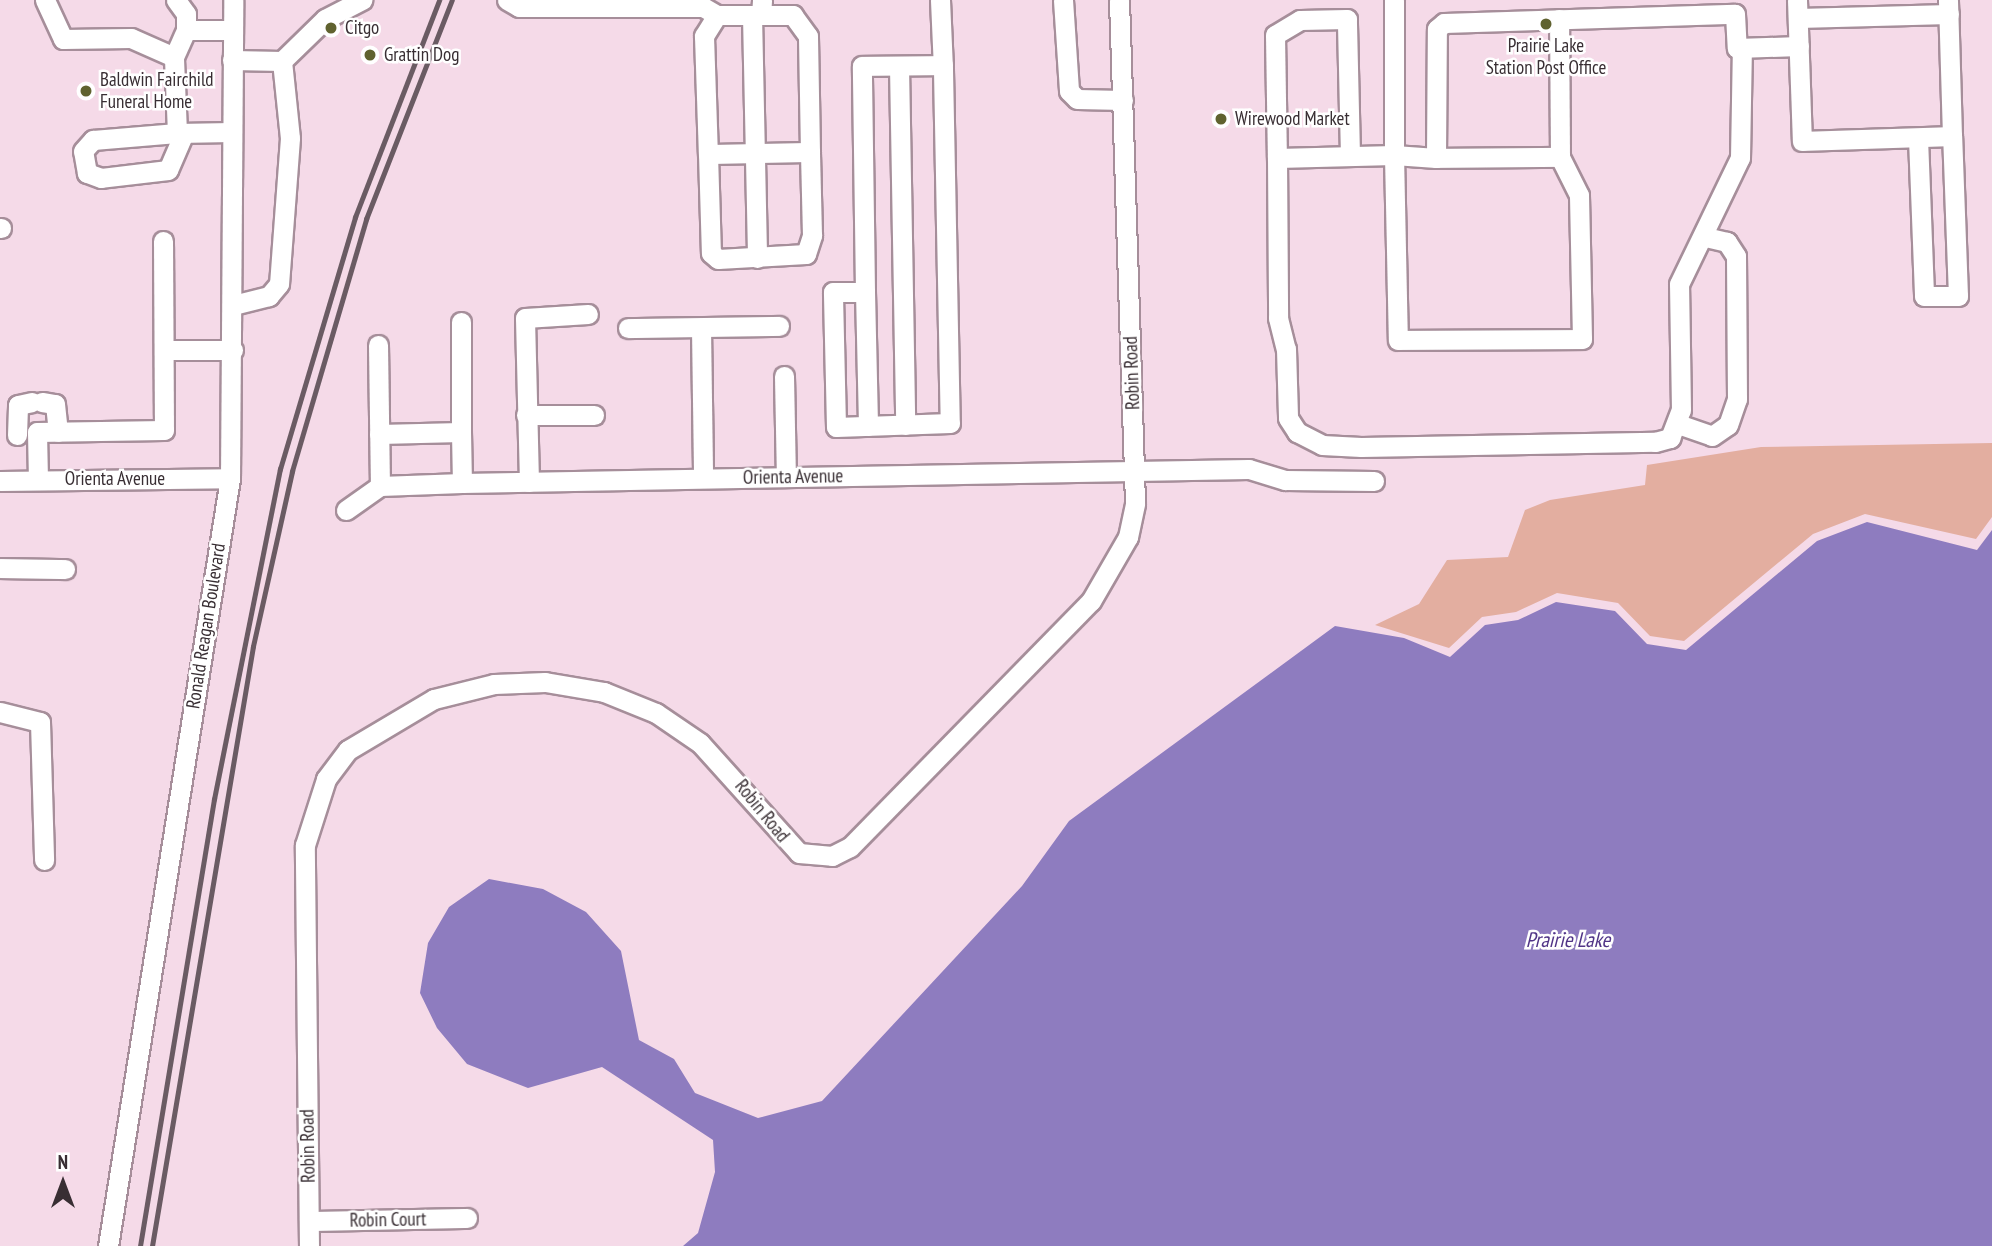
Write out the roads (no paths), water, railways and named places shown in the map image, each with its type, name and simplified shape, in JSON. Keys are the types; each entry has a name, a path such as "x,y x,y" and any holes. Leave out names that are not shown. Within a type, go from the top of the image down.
{"street":[{"path":"45,0 63,39 131,38 174,57"},
{"path":"176,0 186,14 186,30 174,57 180,133 168,170 101,178 87,173 89,141 180,133 232,132"},
{"name":"Ronald Reagan Boulevard","path":"108,1246 230,478 233,350 233,0"},
{"path":"232,60 282,61 325,19 362,0"},
{"path":"507,0 519,8 704,7 717,15 758,10 793,15 808,36 810,246 799,257 713,258 704,36 717,15"},
{"path":"865,292 833,292 836,427 950,423 940,0"},
{"path":"1063,0 1069,91 1077,99 1123,100"},
{"name":"Robin Road","path":"309,1246 305,845 326,779 348,750 434,699 494,684 545,682 604,692 656,713 699,743 799,853 832,856 850,846 1091,601 1128,537 1136,470 1119,0"},
{"path":"1394,0 1398,340 1582,339 1579,195 1560,156 1559,19"},
{"path":"1918,138 1924,296 1958,296 1949,7 1798,9 1802,141 1952,136"},
{"path":"757,258 755,153 758,10"},
{"path":"1436,158 1437,29 1444,23 1735,14 1737,48 1799,46"},
{"path":"1350,156 1347,19 1300,20 1275,36 1278,318 1286,349 1288,418 1306,439 1362,447 1655,442 1670,438 1678,424 1679,284 1706,237 1740,158 1742,48"},
{"path":"186,30 233,30"},
{"path":"232,305 269,296 279,284 290,138 282,61"},
{"path":"868,426 862,66 943,65"},
{"path":"899,66 905,425"},
{"path":"708,154 810,152"},
{"path":"1277,158 1394,155 1436,158 1560,156"},
{"path":"1678,424 1712,436 1728,425 1737,399 1736,256 1727,242 1706,237"},
{"path":"58,432 55,404 37,402 18,405 9,436 37,432 58,432 164,430 163,240"},
{"path":"529,482 525,318 588,314"},
{"path":"461,322 462,483"},
{"path":"628,328 779,326"},
{"path":"701,328 704,478"},
{"path":"346,510 380,486 378,345"},
{"path":"164,350 233,350"},
{"path":"784,376 786,477"},
{"path":"526,415 594,415"},
{"path":"37,432 38,480"},
{"path":"379,434 461,432"},
{"name":"Orienta Avenue","path":"380,486 1249,469 1285,480 1374,481"},
{"name":"Orienta Avenue","path":"0,481 230,478"},
{"path":"0,568 65,569"},
{"path":"0,712 40,722 44,860"},
{"name":"Robin Court","path":"309,1221 467,1218"}],"water":[{"name":"Prairie Lake","path":"1867,522 1977,550 1992,530 1992,1246 683,1246 698,1233 715,1172 713,1140 602,1067 528,1088 467,1064 437,1028 420,993 428,943 449,907 489,879 543,889 586,912 621,951 639,1040 674,1059 695,1093 758,1118 822,1101 1022,886 1069,821 1335,626 1404,638 1450,657 1485,625 1518,620 1556,602 1615,611 1647,644 1686,650 1817,541"}],"railway":[{"path":"140,1246 214,799 280,469 355,217 439,0"},
{"path":"152,1246 253,646 292,471 366,219 452,0"}],"place":[{"name":"Prairie Lake Station Post Office","path":"1546,24"},
{"name":"Citgo","path":"331,28"},
{"name":"Grattin Dog","path":"370,55"},
{"name":"Baldwin Fairchild Funeral Home","path":"86,91"},
{"name":"Wirewood Market","path":"1221,119"}]}
